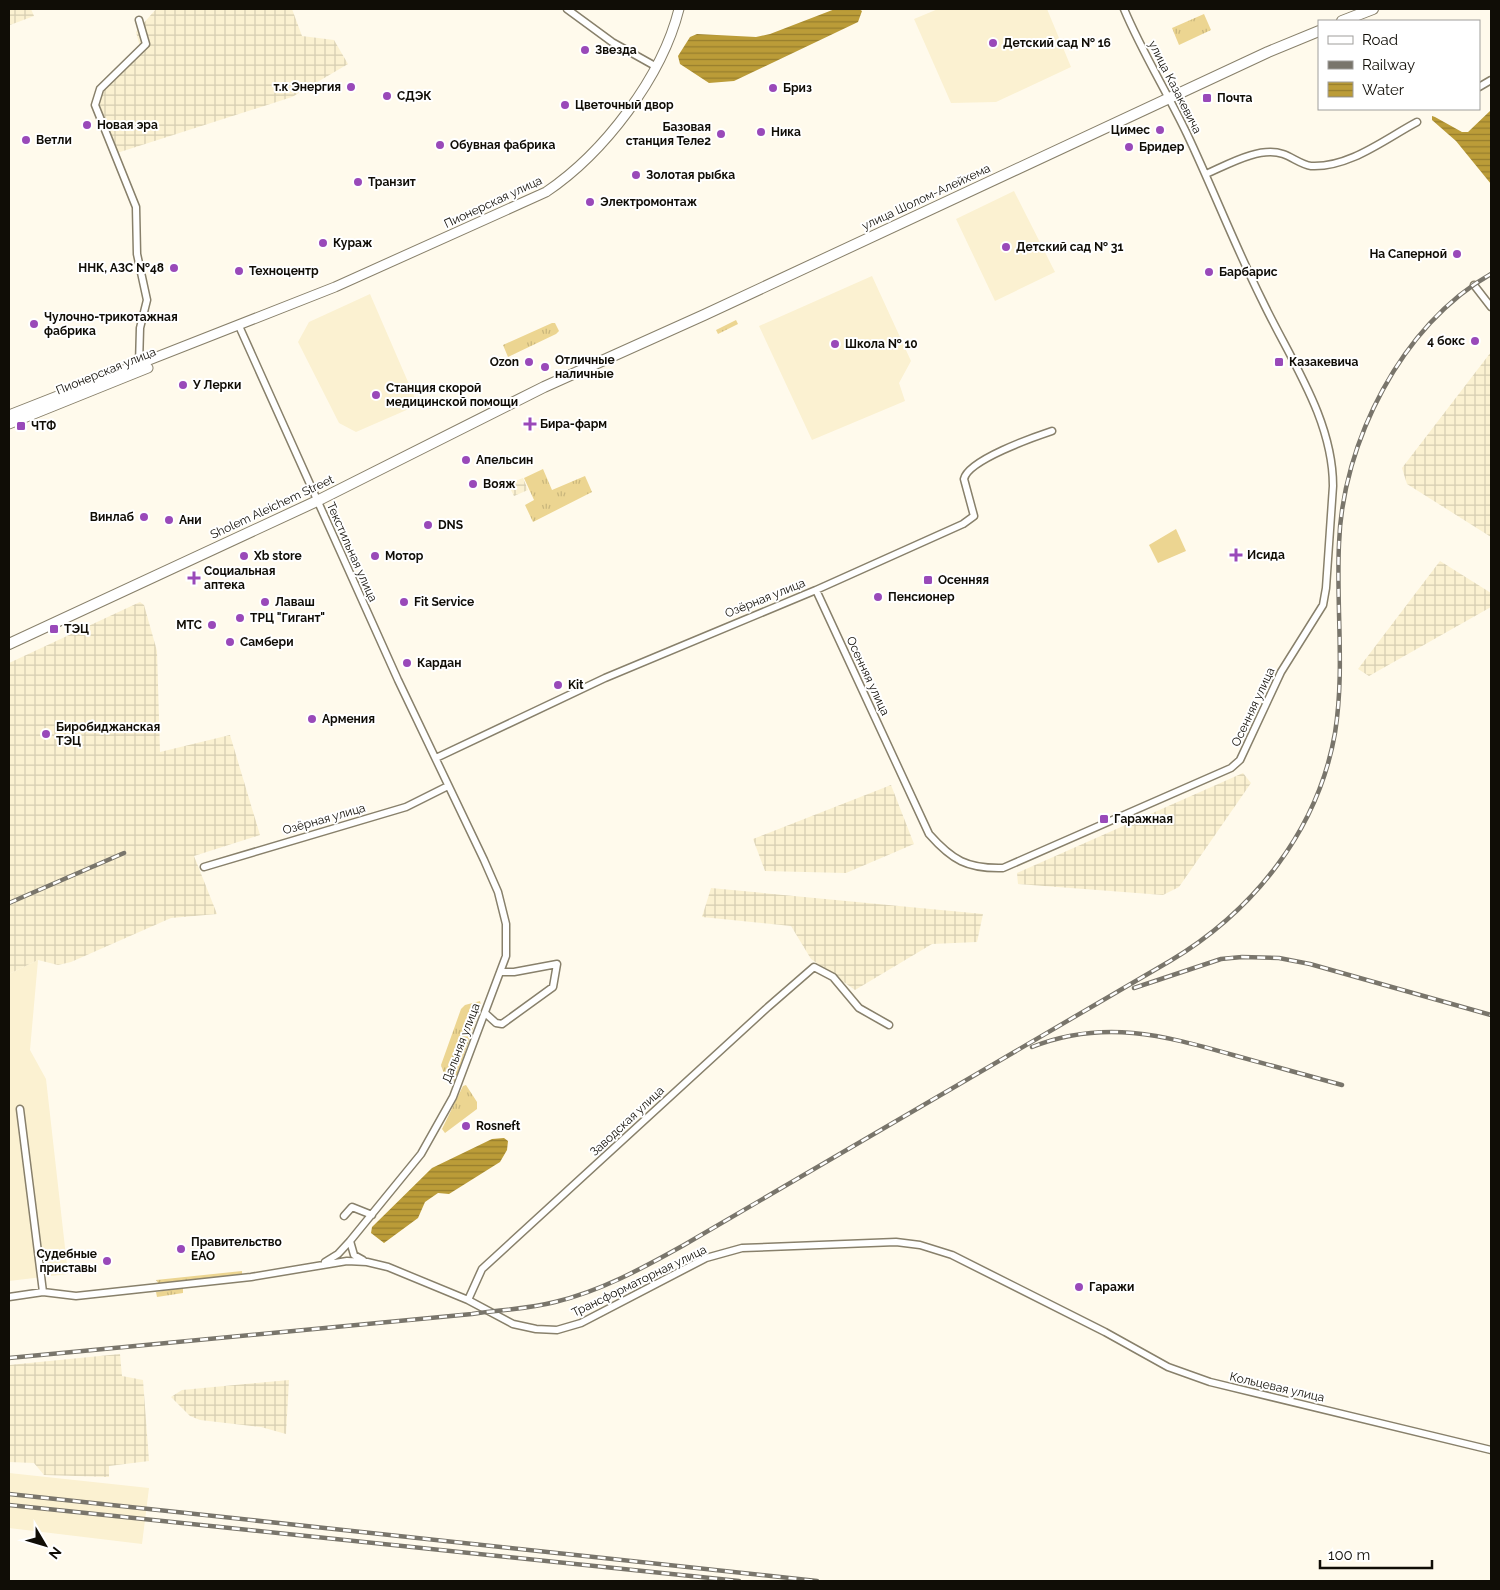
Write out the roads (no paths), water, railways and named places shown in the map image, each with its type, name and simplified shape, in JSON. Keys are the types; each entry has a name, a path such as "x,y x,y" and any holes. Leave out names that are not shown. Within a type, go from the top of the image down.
{"main road":[{"name":"Пионерская улица","path":"9,424 395,261 546,192 572,174 595,151 636,100 673,30 679,9"},
{"path":"1344,20 1372,9"},
{"path":"1169,98 1268,52 1318,31"},
{"name":"Sholem Aleichem Street","path":"9,644 317,501 544,387 713,311 1169,98"},
{"name":"Пионерская улица","path":"9,415 140,368"}],"street":[{"path":"567,9 612,42 655,66"},
{"name":"улица Казакевича","path":"1124,9 1206,174"},
{"path":"140,20 146,44 100,89 95,105 136,207 137,254 147,300 140,328 140,368"},
{"path":"1480,86 1491,80"},
{"path":"1206,174 1240,160 1266,153 1282,153 1309,166 1347,160 1417,122"},
{"name":"Осенняя улица","path":"816,590 929,834 946,853 964,864 986,869 1002,868 1231,768 1240,760 1281,672 1323,605 1326,588 1333,472 1324,429 1261,298 1206,174"},
{"path":"1474,285 1491,307"},
{"name":"Текстильная улица","path":"238,326 448,786"},
{"name":"Озёрная улица","path":"436,758 612,675 816,590 970,520 974,516 974,512 964,479 966,473 982,462 1024,440 1052,431"},
{"name":"Озёрная улица","path":"204,867 406,807 448,786"},
{"name":"Дальняя улица","path":"311,1266 330,1260 350,1241 421,1154 453,1097 506,956 506,924 498,892 448,786"},
{"path":"485,1014 496,1023 502,1024 553,987 557,964 514,972 500,972"},
{"name":"Заводская улица","path":"468,1300 482,1269 768,1006 814,967 833,977 859,1008 889,1025"},
{"path":"20,1109 43,1292"},
{"path":"344,1216 352,1207 372,1215"},
{"path":"350,1241 354,1255 366,1262"},
{"name":"Трансформаторная улица","path":"9,1297 43,1292 76,1296 251,1277 347,1261 366,1262 388,1267 468,1300 513,1324 536,1329 557,1330 581,1323 706,1258 742,1248 896,1242 920,1246 952,1255 1069,1315"},
{"name":"Кольцевая улица","path":"1069,1315 1168,1367 1210,1382 1491,1450"}],"water":[{"path":"835,9 859,9 862,11 858,22 734,81 709,83 680,64 678,56 690,37 697,34 756,37 770,34"},
{"path":"1491,110 1491,184 1456,141 1432,120 1432,116 1462,132 1468,132"},
{"path":"504,1138 508,1141 507,1150 500,1162 449,1194 438,1193 425,1202 418,1218 384,1243 371,1233 372,1227 432,1168 492,1139"}],"railway":[{"path":"9,1358 472,1314 524,1308 589,1292 637,1270 684,1245 1170,961 1201,941 1229,918 1278,865 1314,803 1326,769 1335,733 1338,709 1340,662 1338,568 1343,505 1352,466 1365,427 1383,390 1405,355 1430,323 1459,296 1491,274"},
{"path":"9,903 124,853"},
{"path":"1134,988 1221,959 1242,957 1279,958 1310,964 1491,1015"},
{"path":"1032,1047 1058,1038 1084,1034 1108,1032 1133,1033 1182,1041 1342,1085"},
{"path":"9,1494 817,1581"},
{"path":"9,1505 739,1581"}],"place":[{"name":"Детский сад № 16","path":"993,43"},
{"name":"Звезда","path":"585,50"},
{"name":"т.к Энергия","path":"351,87"},
{"name":"Бриз","path":"773,88"},
{"name":"СДЭК","path":"387,96"},
{"name":"Почта","path":"1207,98"},
{"name":"Цветочный двор","path":"565,105"},
{"name":"Новая эра","path":"87,125"},
{"name":"Цимес","path":"1160,130"},
{"name":"Ника","path":"761,132"},
{"name":"Базовая станция Теле2","path":"721,134"},
{"name":"Ветли","path":"26,140"},
{"name":"Обувная фабрика","path":"440,145"},
{"name":"Бридер","path":"1129,147"},
{"name":"Золотая рыбка","path":"636,175"},
{"name":"Транзит","path":"358,182"},
{"name":"Электромонтаж","path":"590,202"},
{"name":"Кураж","path":"323,243"},
{"name":"Детский сад № 31","path":"1006,247"},
{"name":"На Саперной","path":"1457,254"},
{"name":"ННК, АЗС №48","path":"174,268"},
{"name":"Техноцентр","path":"239,271"},
{"name":"Барбарис","path":"1209,272"},
{"name":"Чулочно-трикотажная фабрика","path":"34,324"},
{"name":"4 бокс","path":"1475,341"},
{"name":"Школа № 10","path":"835,344"},
{"name":"Ozon","path":"529,362"},
{"name":"Казакевича","path":"1279,362"},
{"name":"Отличные наличные","path":"545,367"},
{"name":"У Лерки","path":"183,385"},
{"name":"Станция скорой медицинской помощи","path":"376,395"},
{"name":"Бира-фарм","path":"530,424"},
{"name":"ЧТФ","path":"21,426"},
{"name":"Апельсин","path":"466,460"},
{"name":"Вояж","path":"473,484"},
{"name":"Винлаб","path":"144,517"},
{"name":"Ани","path":"169,520"},
{"name":"DNS","path":"428,525"},
{"name":"Исида","path":"1236,555"},
{"name":"Xb store","path":"244,556"},
{"name":"Мотор","path":"375,556"},
{"name":"Социальная аптека","path":"194,578"},
{"name":"Осенняя","path":"928,580"},
{"name":"Пенсионер","path":"878,597"},
{"name":"Лаваш","path":"265,602"},
{"name":"Fit Service","path":"404,602"},
{"name":"ТРЦ \"Гигант\"","path":"240,618"},
{"name":"МТС","path":"212,625"},
{"name":"ТЭЦ","path":"54,629"},
{"name":"Самбери","path":"230,642"},
{"name":"Кардан","path":"407,663"},
{"name":"Kit","path":"558,685"},
{"name":"Армения","path":"312,719"},
{"name":"Биробиджанская ТЭЦ","path":"46,734"},
{"name":"Гаражная","path":"1104,819"},
{"name":"Rosneft","path":"466,1126"},
{"name":"Правительство ЕАО","path":"181,1249"},
{"name":"Судебные приставы","path":"107,1261"},
{"name":"Гаражи","path":"1079,1287"}]}
